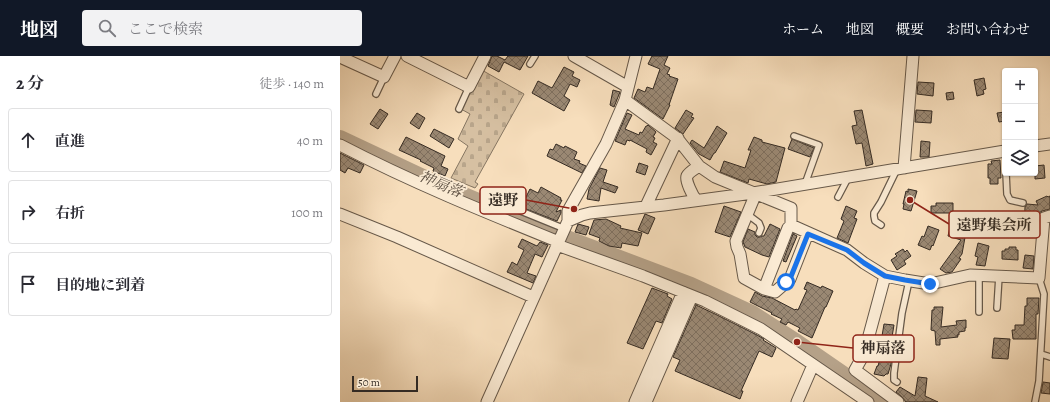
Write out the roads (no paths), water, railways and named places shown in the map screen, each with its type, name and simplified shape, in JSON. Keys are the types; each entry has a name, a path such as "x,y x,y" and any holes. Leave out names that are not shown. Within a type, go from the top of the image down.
{"street":[{"path":"340,57 384,77 395,56"},
{"path":"407,56 469,86 485,56"},
{"path":"574,56 628,87"},
{"path":"487,402 533,297 567,225 568,211 606,144 625,100 636,56"},
{"path":"901,169 913,56"},
{"path":"625,100 678,138 699,166 715,177 791,208 791,225 788,228 764,289"},
{"path":"646,206 678,138"},
{"path":"1038,146 1050,144"},
{"path":"340,145 376,164 558,244 705,301 761,329 868,402"},
{"path":"567,225 582,215 590,213 753,193 1002,152"},
{"path":"696,200 687,180 687,176 691,171 699,166"},
{"path":"753,193 754,198 736,241 744,278 764,289 776,292 790,279 808,234"},
{"path":"340,214 398,237 533,297"},
{"path":"791,225 808,234 847,250 885,276 930,284 970,275 1039,278 1044,218 1050,216"},
{"path":"885,276 864,354 855,370 898,402"},
{"path":"635,402 688,294"},
{"path":"646,402 688,294"},
{"path":"797,402 813,365"}],"lane":[{"path":"530,64 535,56"},
{"path":"376,94 384,77"},
{"path":"459,109 469,86"},
{"path":"794,136 818,145 805,184"},
{"path":"881,225 875,221 874,214 901,169"},
{"path":"1006,176 1007,194 1010,200 1023,203"},
{"path":"838,197 849,177"},
{"path":"506,204 567,225"},
{"path":"747,214 759,223 761,228 759,233"},
{"path":"979,275 979,312"},
{"path":"997,308 999,276"},
{"path":"1035,402 1040,382 1044,294 1039,278"},
{"path":"897,382 894,380 894,373 902,313 909,281"},
{"path":"1041,354 1050,357"}],"waterway":[{"name":"神扇落","path":"340,138 440,185 564,237 691,285 752,313 884,402"}],"place":[{"name":"遠野集会所","path":"910,200"},
{"name":"遠野","path":"574,209"},
{"name":"神扇落","path":"797,342"}]}
